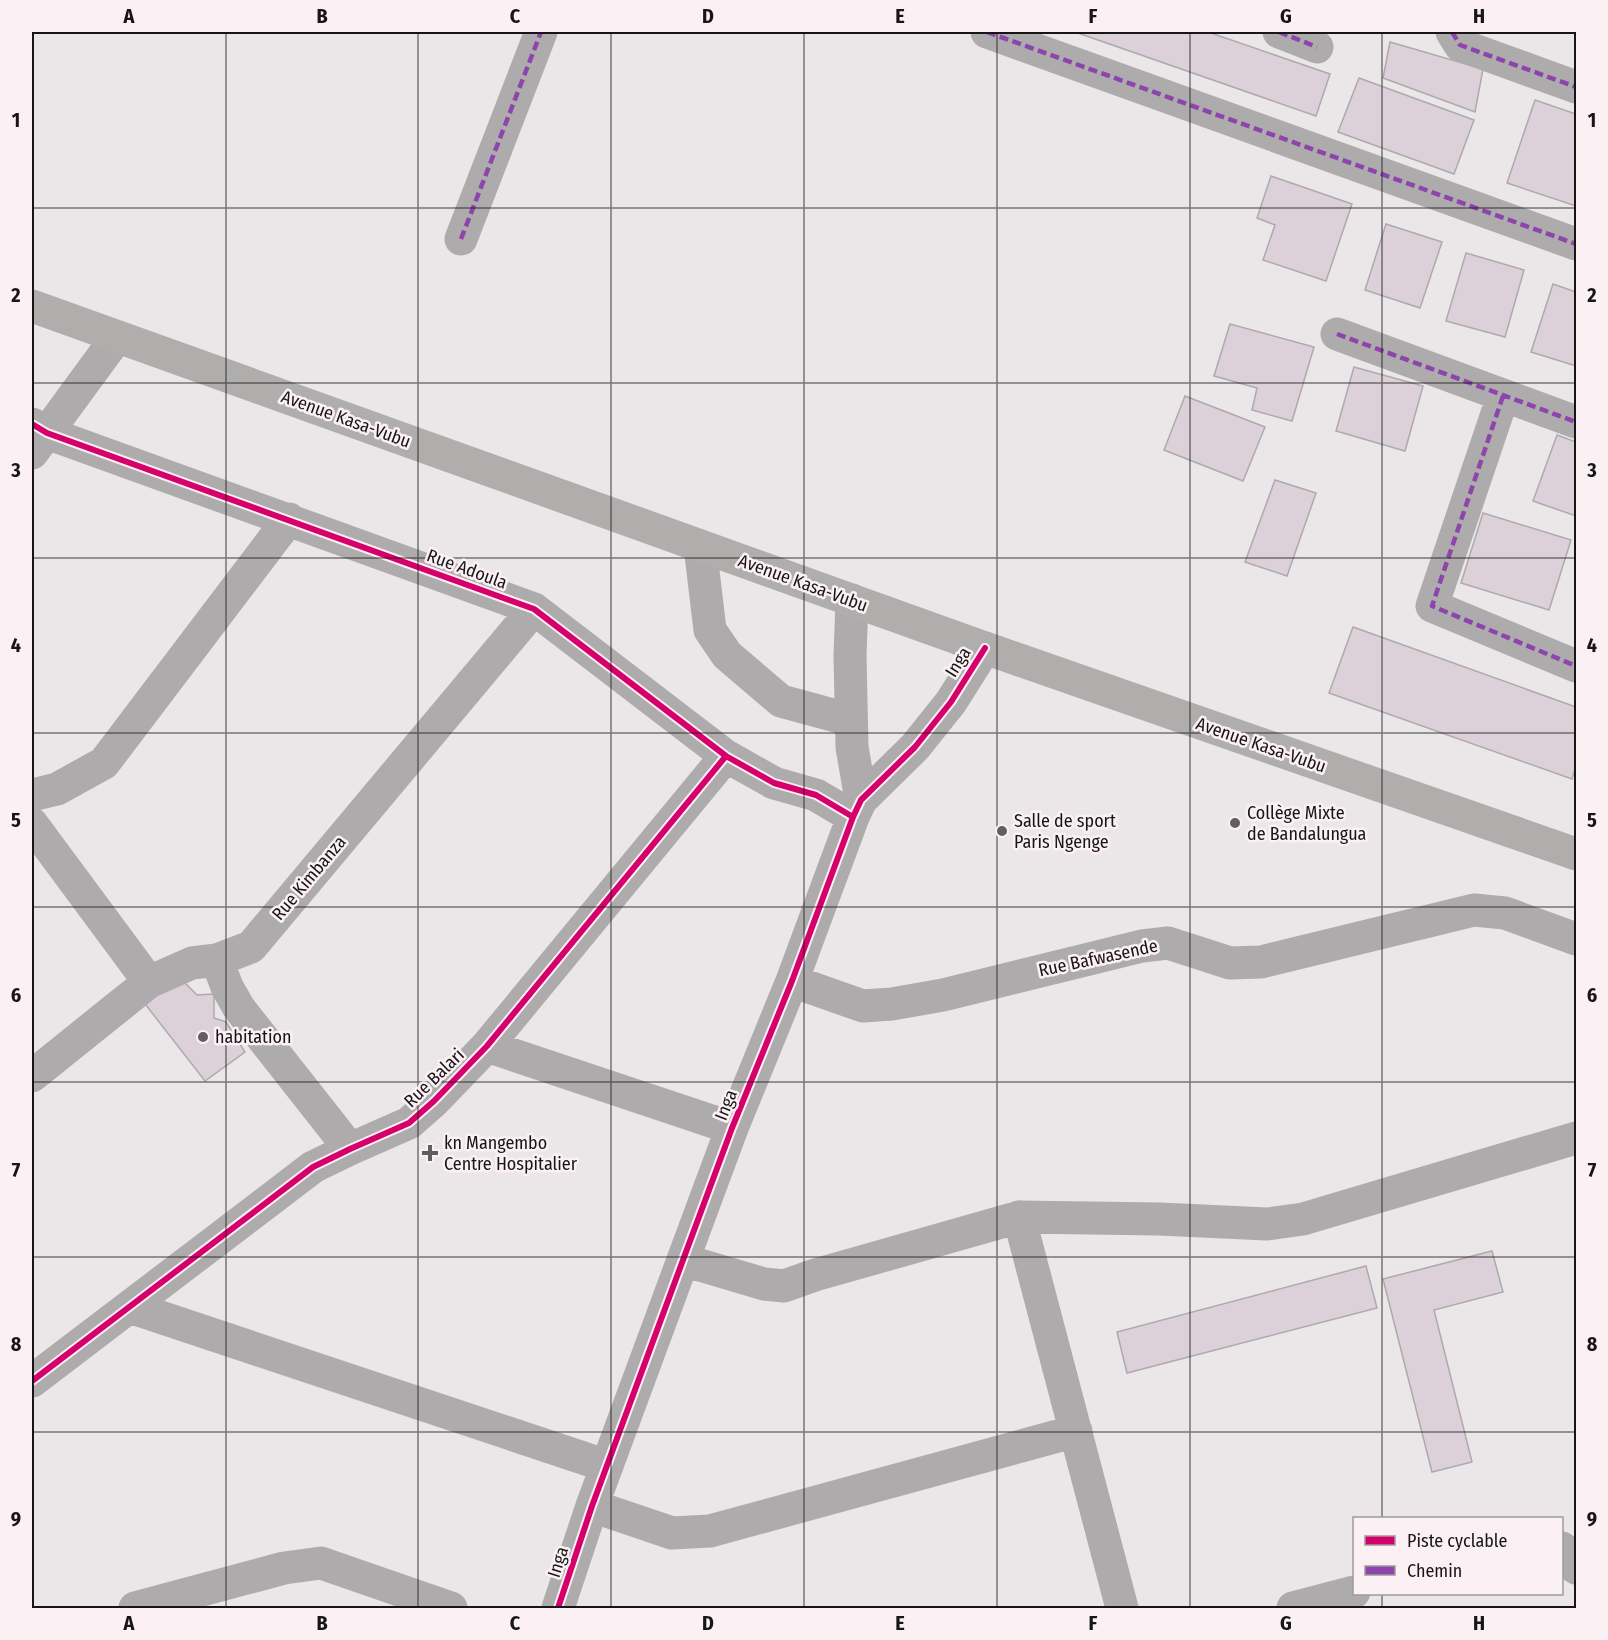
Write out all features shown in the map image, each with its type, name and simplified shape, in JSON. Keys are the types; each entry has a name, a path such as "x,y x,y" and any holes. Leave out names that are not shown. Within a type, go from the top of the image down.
{"main road":[{"name":"Avenue Kasa-Vubu","path":"32,306 985,648 1576,855"}],"street":[{"path":"461,239 541,32"},
{"path":"987,32 1576,244"},
{"path":"1279,32 1317,47"},
{"path":"1452,32 1460,45 1576,87"},
{"path":"1336,334 1576,422"},
{"path":"37,437 117,337"},
{"path":"1503,396 1432,606 1576,666"},
{"name":"Rue Adoula","path":"37,437 288,519 534,609 726,756 774,783 857,809"},
{"path":"32,795 57,789 104,763 288,519"},
{"path":"700,546 710,630 727,655 781,701 851,720"},
{"path":"852,600 851,720 857,809"},
{"name":"Rue Kimbanza","path":"32,1076 149,981 192,963 217,960 251,947 534,609"},
{"name":"Inga","path":"558,1608 592,1506 732,1128 792,981 857,809 915,747 951,702 985,648"},
{"name":"Rue Balari","path":"32,1381 314,1167 409,1123 434,1101 487,1046 726,756"},
{"path":"32,824 149,981"},
{"name":"Rue Bafwasende","path":"792,981 863,1006 892,1004 943,995 1142,946 1168,943 1230,963 1261,962 1474,910 1505,913 1576,939"},
{"path":"217,960 227,987 239,1008 350,1149"},
{"path":"487,1046 732,1128"},
{"path":"683,1260 764,1284 784,1286 815,1275 1019,1217 1159,1219 1267,1224 1304,1219 1576,1138"},
{"path":"1019,1217 1122,1608"},
{"path":"130,1307 607,1466"},
{"path":"592,1506 672,1533 710,1531 1076,1431"},
{"path":"135,1608 284,1568 321,1563 451,1608"},
{"path":"1293,1608 1353,1592"}],"building":[{"path":"1075,32 1208,32 1330,74 1316,116"},
{"path":"1390,42 1483,69 1475,112 1383,78"},
{"path":"1359,78 1474,120 1454,174 1338,132"},
{"path":"1535,100 1576,114 1576,206 1507,183"},
{"path":"1271,176 1352,204 1326,281 1263,260 1275,225 1257,218"},
{"path":"1386,224 1442,242 1420,308 1365,290"},
{"path":"1466,253 1524,270 1505,337 1446,321"},
{"path":"1553,284 1576,292 1576,366 1531,352"},
{"path":"1230,324 1314,347 1292,421 1252,410 1257,388 1214,376"},
{"path":"1354,367 1423,386 1405,451 1336,431"},
{"path":"1185,396 1265,427 1243,481 1164,450"},
{"path":"1557,435 1576,442 1576,516 1533,501"},
{"path":"1275,480 1316,493 1287,576 1245,562"},
{"path":"1483,513 1571,540 1549,610 1461,583"},
{"path":"1353,627 1576,707 1576,766 1572,779 1329,693"},
{"name":"habitation","path":"176,974 197,995 214,994 214,1018 226,1022 245,1052 205,1081 142,1000"},
{"path":"1492,1251 1503,1292 1434,1310 1472,1462 1432,1472 1383,1279"},
{"path":"1366,1266 1377,1308 1127,1373 1117,1332"}],"marked path":[{"path":"461,239 541,32"},
{"path":"987,32 1576,244"},
{"path":"1279,32 1317,47"},
{"path":"1452,32 1460,45 1576,87"},
{"path":"1337,334 1576,422"},
{"path":"1503,396 1432,606 1576,666"}],"cycle path":[{"path":"32,424 47,433 534,609 726,756 774,783 816,795 853,817"},
{"path":"558,1608 592,1506 732,1128 792,981 853,817 861,800 915,747 951,702 985,648"},
{"path":"32,1381 313,1167 409,1123 434,1101 487,1046 726,756"}],"place":[{"name":"Collège Mixte de Bandalungua","path":"1235,823"},
{"name":"Salle de sport Paris Ngenge","path":"1002,831"},
{"name":"habitation","path":"203,1037"},
{"name":"kn Mangembo Centre Hospitalier","path":"430,1153"}]}
